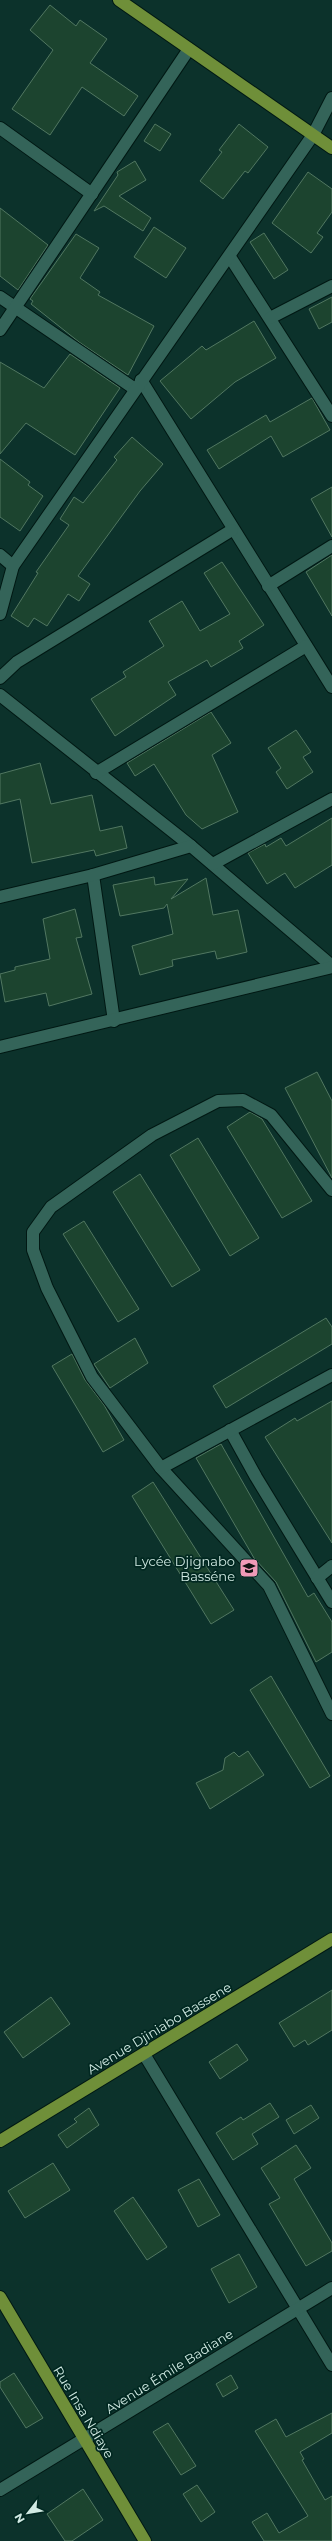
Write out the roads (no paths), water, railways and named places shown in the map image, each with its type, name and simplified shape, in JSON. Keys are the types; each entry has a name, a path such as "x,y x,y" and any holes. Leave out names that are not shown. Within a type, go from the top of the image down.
{"main road":[{"path":"119,0 332,148"},
{"name":"Avenue Djiniabo Bassene","path":"0,2141 332,1939"},
{"name":"Rue Insa Ndiaye","path":"0,2297 144,2541"}],"street":[{"path":"0,330 189,49"},
{"path":"0,614 13,566 138,385 230,257 313,135 332,98"},
{"path":"0,128 92,194"},
{"path":"230,257 332,416"},
{"path":"270,318 332,286"},
{"path":"0,297 138,385 332,687"},
{"path":"0,678 17,662 232,530"},
{"path":"268,586 332,546"},
{"path":"0,555 13,566"},
{"path":"96,773 306,646"},
{"path":"0,695 96,773 191,846 332,966"},
{"path":"213,864 332,799"},
{"path":"0,897 93,875 191,846"},
{"path":"93,875 114,1021"},
{"path":"0,1048 332,966"},
{"path":"332,1190 271,1115 244,1100 218,1100 152,1135 51,1207 33,1232 33,1250 47,1288 92,1377 162,1468 268,1586 332,1714"},
{"path":"162,1468 332,1375"},
{"path":"230,1430 256,1477 332,1602"},
{"path":"317,1578 332,1566"},
{"path":"144,2054 332,2365"},
{"name":"Avenue Émile Badiane","path":"0,2490 332,2288"}],"place":[{"name":"Lycée Djignabo Basséne","path":"249,1568"}]}
